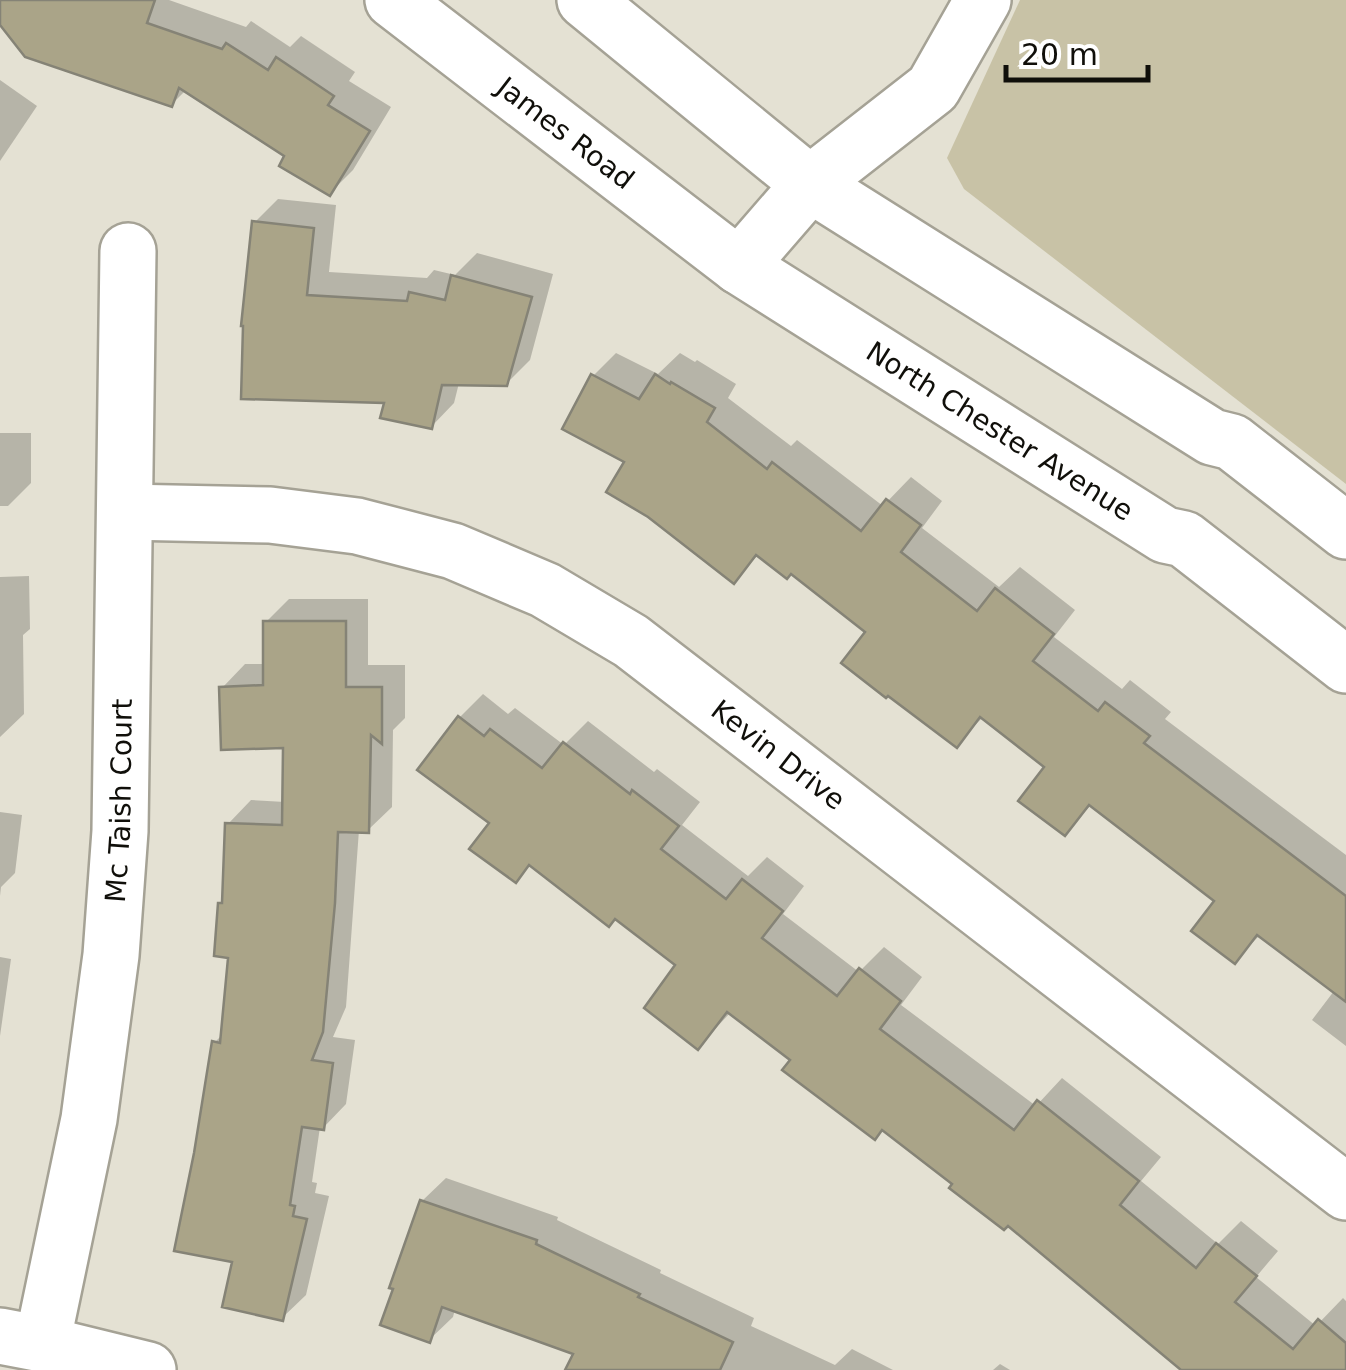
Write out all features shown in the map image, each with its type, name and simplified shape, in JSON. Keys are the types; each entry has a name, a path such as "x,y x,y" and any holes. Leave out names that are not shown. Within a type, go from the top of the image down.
{"street":[{"name":"James Road","path":"394,0 739,266"},
{"path":"585,0 810,184 1212,437 1232,442 1346,530"},
{"path":"739,266 810,184 934,88 983,0"},
{"name":"Mc Taish Court","path":"21,1340 90,1118 111,955 120,831 128,252"},
{"name":"North Chester Avenue","path":"739,266 1164,535 1184,540 1346,665"},
{"name":"Kevin Drive","path":"125,512 270,515 357,526 453,551 545,590 631,641 1346,1192"},
{"path":"21,1340 148,1370"}],"shaded area":[{"path":"1020,0 1346,0 1346,484 964,189 947,158"}],"building":[{"path":"0,0 155,0 147,23 222,49 226,43 268,70 276,57 334,96 328,105 370,131 330,196 279,166 284,156 179,88 172,107 25,57 0,25"},
{"path":"252,221 314,228 307,295 407,301 409,292 445,300 451,275 532,297 507,386 442,385 432,429 380,418 384,403 241,399 241,326"},
{"path":"591,374 639,399 655,374 671,382 715,408 707,422 767,469 772,462 861,531 886,499 921,525 901,552 977,611 995,588 1054,634 1033,661 1098,711 1105,702 1150,736 1144,743 1346,896 1346,1002 1257,935 1235,964 1191,931 1214,901 1089,805 1065,836 1018,801 1044,767 980,717 957,748 886,698 841,663 865,632 791,574 787,579 756,555 734,584 648,517 606,492 624,462 562,429"},
{"path":"263,621 346,621 346,687 382,687 382,744 371,735 369,833 338,832 323,1032 312,1060 333,1063 324,1130 302,1127 290,1205 295,1206 293,1216 307,1219 283,1321 222,1307 232,1262 174,1251 212,1041 220,1043 228,958 214,956 218,903 222,903 225,823 282,825 283,748 221,750 219,687 263,685"},
{"path":"458,716 484,736 490,729 542,768 563,742 630,794 632,790 679,826 661,849 726,899 742,879 783,911 762,938 837,996 859,968 901,1001 880,1029 1014,1130 1037,1100 1139,1181 1120,1205 1196,1268 1216,1243 1257,1276 1235,1302 1293,1349 1318,1319 1346,1343 1346,1370 1181,1370 1008,1226 1004,1230 882,1130 875,1140 782,1070 790,1060 727,1012 698,1050 644,1008 675,965 615,919 609,927 529,865 516,883 469,849 489,823 417,770"},
{"path":"420,1200 537,1240 536,1244 733,1342 720,1370 565,1370 573,1354 442,1307 430,1343 380,1325"}]}
